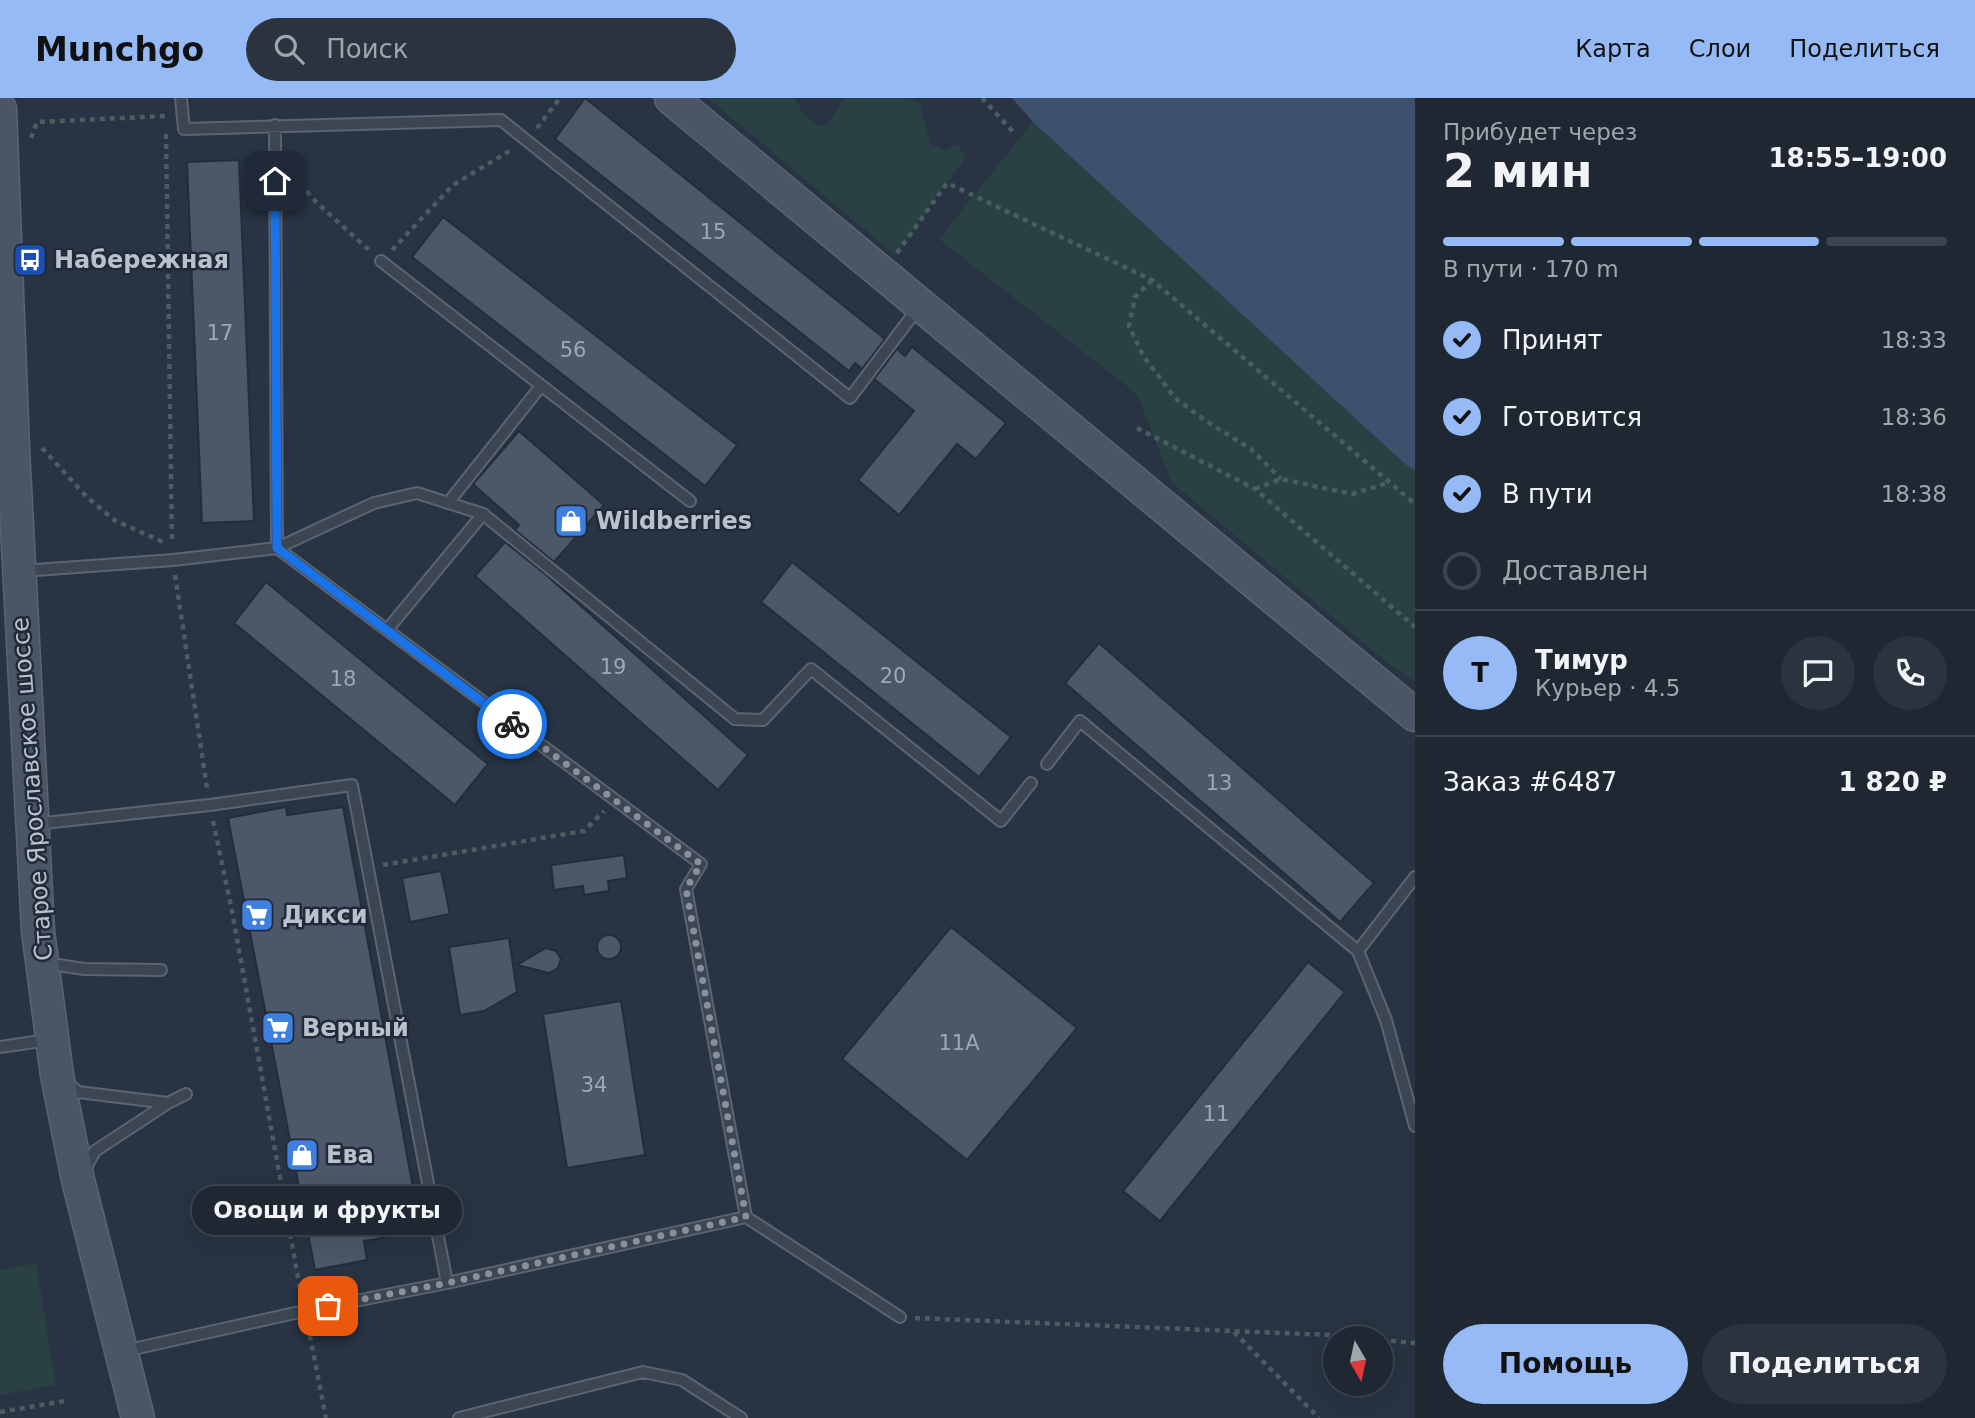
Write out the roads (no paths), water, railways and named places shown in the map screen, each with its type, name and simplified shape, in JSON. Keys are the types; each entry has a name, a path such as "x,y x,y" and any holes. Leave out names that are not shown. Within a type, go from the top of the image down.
{"main road":[{"path":"671,98 1415,715"},
{"name":"Старое Ярославское шоссе","path":"0,109 19,572 38,931 57,1075 79,1180 138,1418"}],"lane":[{"path":"181,98 184,128 501,121 850,398 921,305"},
{"path":"275,125 277,548"},
{"path":"381,261 690,501"},
{"path":"448,503 541,386"},
{"path":"19,572 173,560 277,548 374,503 417,493 484,514 735,719 763,720 811,669 1001,821 1031,783"},
{"path":"387,630 484,514"},
{"path":"277,548 701,864 686,889 746,1217"},
{"path":"1047,764 1080,721 1358,951 1386,1020 1415,1126"},
{"path":"31,824 210,805 352,785 447,1283"},
{"path":"1358,951 1415,877"},
{"path":"42,962 84,969 161,970"},
{"path":"0,1047 51,1039"},
{"path":"57,1075 78,1092 167,1103"},
{"path":"79,1180 95,1151 167,1103 186,1094"},
{"path":"122,1352 746,1217 900,1317"},
{"path":"459,1418 643,1372 682,1380 741,1418"}],"water":[{"path":"1012,98 1415,98 1415,470 1405,464 1033,122"}],"place":[{"name":"Набережная","path":"30,260"},
{"name":"Wildberries","path":"571,521"},
{"name":"Дикси","path":"257,915"},
{"name":"Верный","path":"278,1028"},
{"name":"Ева","path":"302,1155"},
{"name":"Овощи и фрукты","path":"328,1306"}]}
